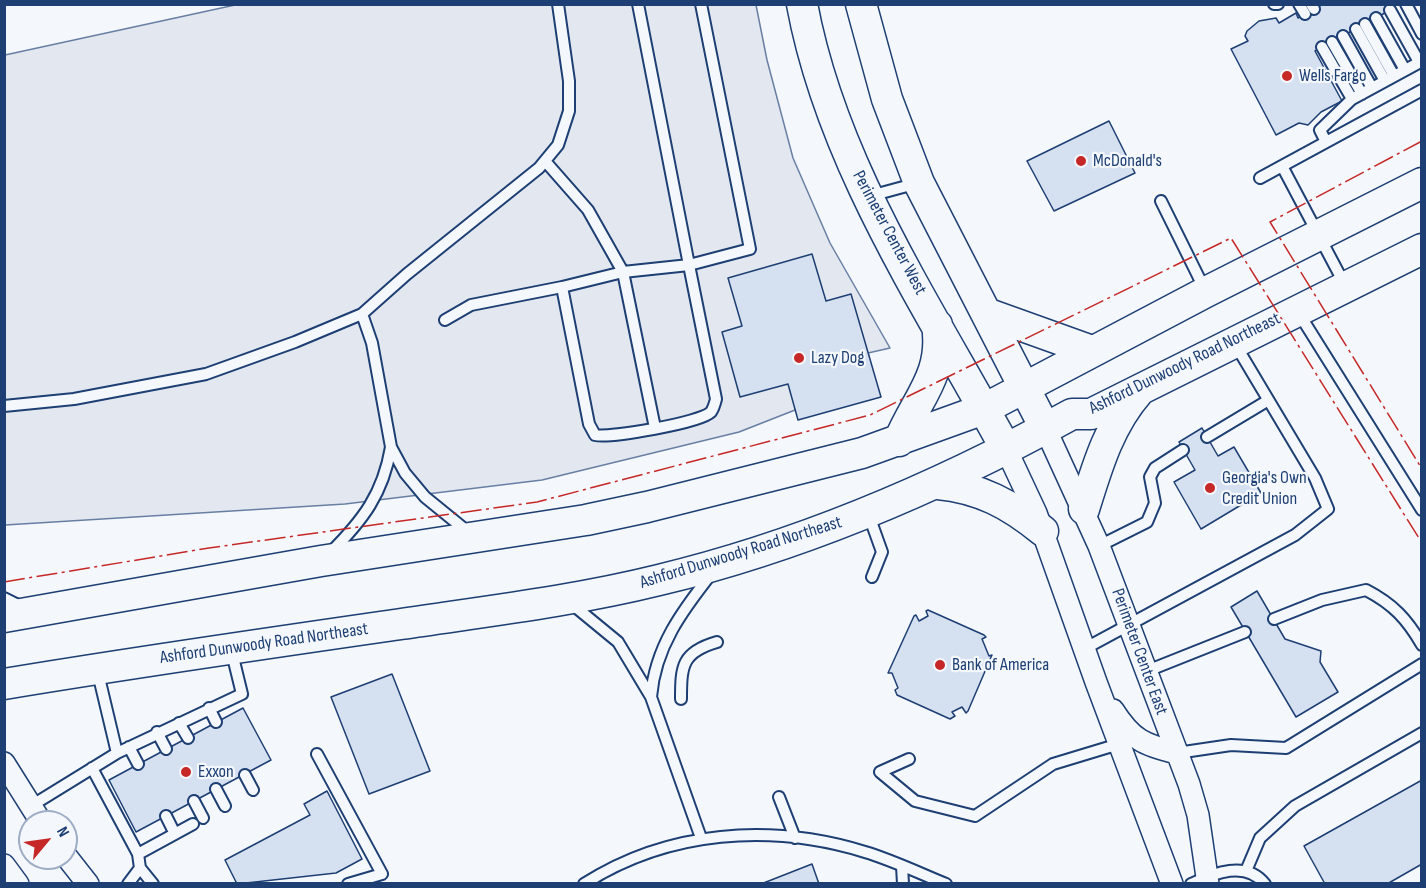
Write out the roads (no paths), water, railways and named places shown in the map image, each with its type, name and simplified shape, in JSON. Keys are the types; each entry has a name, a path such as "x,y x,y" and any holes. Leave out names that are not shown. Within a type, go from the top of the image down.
{"main road":[{"name":"Perimeter Center West","path":"802,4 829,103 867,197 1006,449"},
{"path":"861,4 887,99 919,183 1045,428"},
{"path":"19,615 321,561 475,538 647,507 862,453 984,409 1206,292 1422,183"},
{"name":"Ashford Dunwoody Road Northeast","path":"4,684 566,600 652,582 719,563 868,513 938,484 1072,414 1091,414 1296,309 1422,249"},
{"path":"986,313 1092,351"},
{"path":"899,441 907,420 927,391 934,370 938,350 936,323"},
{"path":"1084,510 1099,460 1118,418 1143,386"},
{"path":"938,484 987,494 1005,502 1043,531"}],"street":[{"name":"Perimeter Center East","path":"1045,428 1099,546 1177,753 1198,815 1202,881"},
{"path":"1006,449 1026,488 1043,531 1095,681 1172,884"},
{"path":"1095,681 1131,734 1144,745 1177,753"},
{"path":"4,763 33,810"},
{"path":"4,865 18,884"},
{"path":"76,870 87,884"}],"lane":[{"path":"4,406 74,399 206,374 296,342 362,314 545,161 558,145 569,111 569,81 558,4"},
{"path":"562,287 589,424 595,435 607,438 702,417 712,411 716,399 638,4"},
{"path":"445,320 471,305 623,272 688,265 750,249 701,4"},
{"path":"1406,4 1422,34"},
{"path":"1326,142 1320,130 1362,94 1420,61 1390,10"},
{"path":"1376,18 1405,70"},
{"path":"1360,26 1389,79"},
{"path":"1343,36 1362,94"},
{"path":"1332,42 1362,94"},
{"path":"1322,47 1362,94"},
{"path":"1260,178 1422,90"},
{"path":"545,161 588,210 623,272 655,428"},
{"path":"1282,166 1346,286"},
{"path":"867,197 919,183"},
{"path":"1161,201 1206,292"},
{"path":"1296,309 1422,510"},
{"path":"362,314 372,343 391,447 405,473 425,497 475,538"},
{"path":"1084,649 1295,535 1328,509 1314,478 1234,341"},
{"path":"1207,437 1267,401"},
{"path":"321,561 361,520 375,500 386,474 391,447"},
{"path":"1099,546 1147,522 1155,503 1150,477 1155,468 1184,450"},
{"path":"868,513 882,552 872,578"},
{"path":"651,697 653,675 666,640 687,605 719,563"},
{"path":"1274,619 1322,600 1366,590 1390,603 1409,622 1422,645"},
{"path":"4,598 19,615"},
{"path":"566,600 593,619 618,642 651,697 700,838"},
{"path":"1147,671 1245,632"},
{"path":"681,699 681,668 697,648 717,642"},
{"path":"41,810 92,768 117,753 157,732 242,694 231,649"},
{"path":"1177,753 1231,745 1286,748 1422,664"},
{"path":"97,669 117,753"},
{"path":"209,708 216,722"},
{"path":"179,723 188,738"},
{"path":"157,732 166,749"},
{"path":"1246,871 1260,838 1295,806 1422,733"},
{"path":"909,759 880,772 915,801 975,816 1053,764 1119,744"},
{"path":"129,747 138,764"},
{"path":"317,754 382,874 348,884"},
{"path":"92,768 138,854 141,868 153,884"},
{"path":"245,775 253,790"},
{"path":"216,789 225,806"},
{"path":"779,797 795,838"},
{"path":"138,854 198,821 194,801"},
{"path":"166,816 175,834"},
{"path":"584,884 644,854 700,838 743,835 795,838 866,852 946,884"},
{"path":"902,866 903,884"},
{"path":"128,884 141,868"},
{"path":"1202,881 1235,870 1246,871 1265,884"}],"place":[{"name":"Wells Fargo","path":"1287,76"},
{"name":"McDonald's","path":"1081,161"},
{"name":"Lazy Dog","path":"799,358"},
{"name":"Georgia's Own Credit Union","path":"1210,488"},
{"name":"Bank of America","path":"940,665"},
{"name":"Exxon","path":"186,772"}]}
